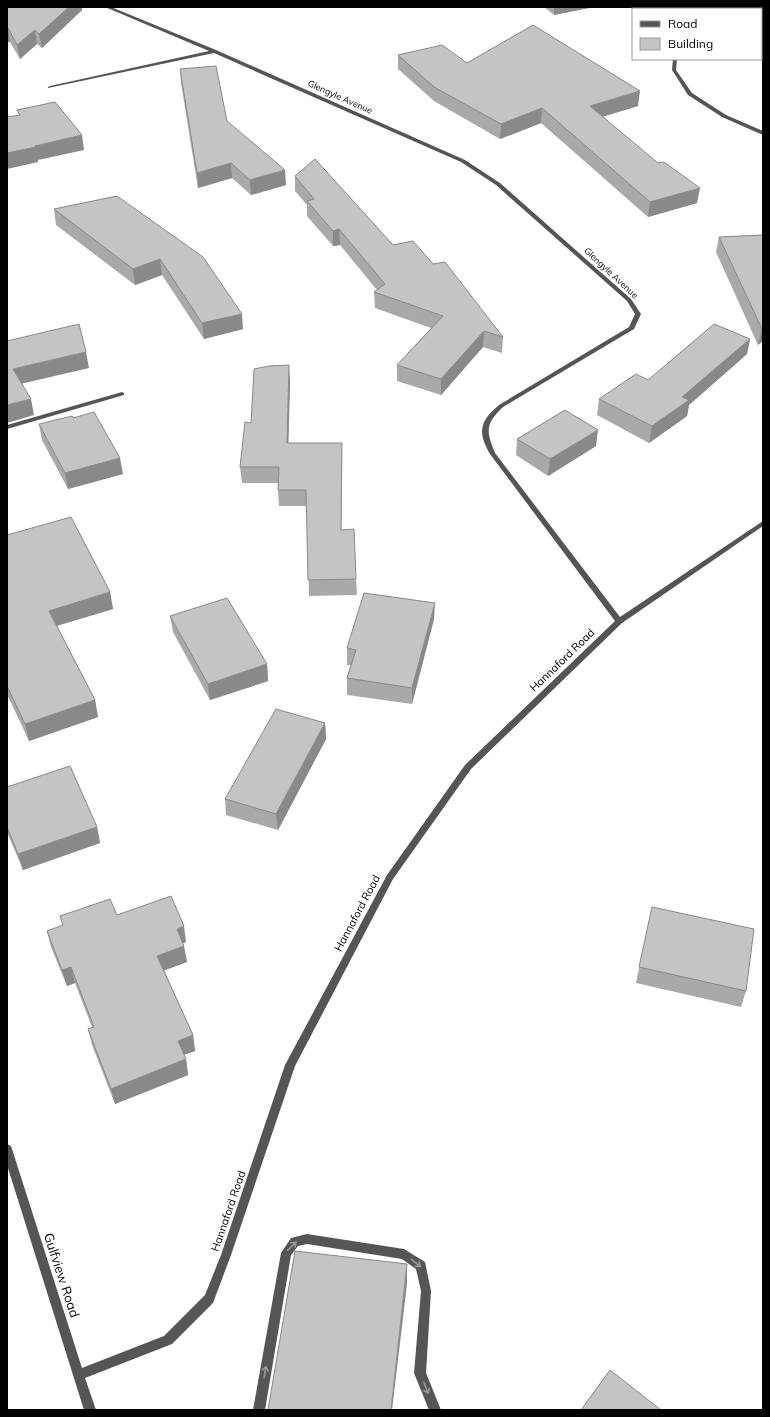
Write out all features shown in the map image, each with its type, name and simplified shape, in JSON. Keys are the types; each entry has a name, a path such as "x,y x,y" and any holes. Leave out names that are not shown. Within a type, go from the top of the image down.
{"street":[{"name":"Glengyle Avenue","path":"107,7 214,51 463,161 498,184 629,300 638,314 632,328 501,406 487,418 484,434 492,453 619,621"},
{"path":"50,86 214,51"},
{"path":"675,60 674,70 690,94 724,116 763,133"},
{"path":"7,427 122,394"},
{"name":"Hannaford Road","path":"80,1374 168,1340 209,1299 226,1255 290,1065 390,877 468,767 619,621 763,523"},
{"name":"Gulfview Road","path":"7,1149 80,1374 90,1410"},
{"path":"259,1410 286,1253 295,1242 307,1239 404,1254 421,1266 426,1291 420,1373 435,1410"}],"building":[{"path":"7,7 69,7 39,34 35,30 17,45 7,28"},
{"path":"533,25 640,91 590,106 658,163 664,162 700,188 650,202 542,108 501,124 434,87 398,55 442,45 467,63"},
{"path":"216,66 227,121 285,170 250,180 231,163 197,173 180,69"},
{"path":"55,102 82,135 7,153 7,117 20,115 17,110"},
{"path":"315,159 393,245 413,241 433,264 445,262 503,337 484,331 441,379 397,365 443,316 374,292 385,284 339,229 333,231 307,201 314,199 295,176"},
{"path":"117,196 203,257 242,314 202,323 160,259 133,269 54,209"},
{"path":"763,235 763,327 762,329 719,237"},
{"path":"79,324 86,352 13,369 31,399 7,405 7,341"},
{"path":"714,324 750,339 682,397 689,400 652,426 599,399 636,374 648,380"},
{"path":"289,365 287,443 342,443 341,530 354,529 356,579 308,580 306,490 278,490 279,467 240,467 245,422 251,423 254,369 269,366"},
{"path":"565,410 598,430 550,459 517,439"},
{"path":"94,412 120,458 65,473 39,424 72,416 73,418"},
{"path":"71,517 110,592 49,611 95,700 25,724 7,686 7,535"},
{"path":"364,593 435,603 412,688 347,678 356,650 347,648"},
{"path":"227,598 267,664 208,684 170,616"},
{"path":"276,709 325,723 276,814 225,799"},
{"path":"70,766 97,827 18,854 7,827 7,787"},
{"path":"171,896 184,926 177,929 184,946 157,956 193,1035 178,1041 186,1059 111,1089 88,1029 94,1027 71,967 62,970 47,931 63,925 60,916 110,899 117,915"},
{"path":"652,907 754,929 746,991 639,967"},
{"path":"295,1251 407,1264 391,1410 268,1410"},
{"path":"610,1370 661,1410 581,1410"}]}
